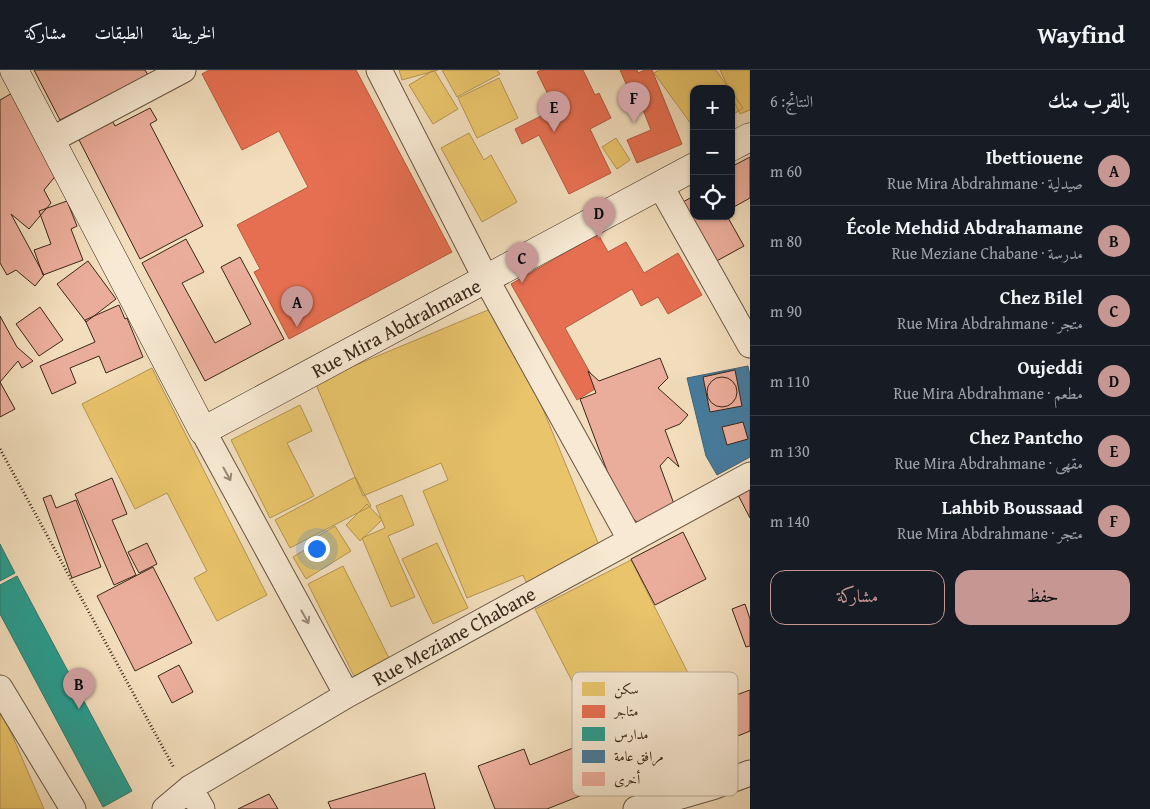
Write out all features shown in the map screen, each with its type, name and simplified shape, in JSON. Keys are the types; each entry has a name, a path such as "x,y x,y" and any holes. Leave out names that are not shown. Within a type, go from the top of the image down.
{"main road":[{"path":"14,70 203,432"},
{"path":"735,145 750,137"},
{"name":"Rue Mira Abdrahmane","path":"203,432 690,169"}],"street":[{"path":"50,140 183,70"},
{"path":"379,70 486,279 630,539"},
{"path":"660,185 750,345"},
{"path":"203,432 347,694"},
{"name":"Rue Meziane Chabane","path":"165,809 196,799 347,694 750,475"},
{"path":"0,688 73,809"},
{"path":"738,777 750,772"},
{"path":"636,809 681,796"}],"path":[{"path":"0,449 173,767 196,799"}],"building: سكن":[{"path":"399,70 438,70 402,80"},
{"path":"434,70 458,109 433,124 409,85"},
{"path":"442,70 497,70 500,74 457,97"},
{"path":"659,70 716,70 726,85 690,85 690,122 654,73"},
{"path":"720,70 750,70 750,110 740,114 735,103 735,85 727,85"},
{"path":"499,78 518,118 477,138 458,98"},
{"path":"735,97 743,108 735,113"},
{"path":"469,133 484,160 491,155 517,202 482,222 441,148"},
{"path":"616,138 630,160 617,169 602,147"},
{"path":"500,305 601,550 526,582 523,575 467,598 423,491 448,480 441,463 363,496 315,382"},
{"path":"152,368 267,595 217,621 194,578 207,571 167,493 135,509 82,404"},
{"path":"300,405 312,431 287,443 314,496 270,518 231,440"},
{"path":"355,477 371,506 290,548 275,520"},
{"path":"402,495 414,525 388,536 415,597 391,607 362,538 385,528 376,506"},
{"path":"367,504 382,520 360,541 346,525"},
{"path":"335,526 351,551 306,579 293,557 311,546 308,542"},
{"path":"437,543 468,608 433,624 402,559"},
{"path":"631,560 687,672 572,672 572,681 535,609"},
{"path":"343,566 389,658 354,676 308,584"},
{"path":"0,707 44,809 0,809"}],"building: متاجر":[{"path":"209,70 356,70 452,252 289,339 254,272 260,269 237,225 308,187 279,131 242,150 202,74"},
{"path":"541,70 583,70 595,95 599,93 611,118 590,129 611,173 569,194 539,135 522,144 515,129 555,109 537,72"},
{"path":"620,70 637,70 638,73 652,70 682,144 637,163 627,140 651,130 642,107 637,109"},
{"path":"598,234 608,252 626,242 644,273 678,253 702,295 668,314 658,297 641,306 632,289 565,328 598,387 577,400 511,284"}],"building: مدارس":[{"path":"0,544 15,573 0,581"},
{"path":"17,576 132,791 103,807 0,614 0,585"}],"building: مرافق عامة":[{"path":"748,366 750,375 750,457 717,475 706,456 687,378"}],"building: أخرى":[{"path":"34,70 145,70 148,75 60,120"},
{"path":"14,92 58,173 44,190 51,203 29,229 11,214 44,275 35,286 16,270 7,275 0,263 0,100"},
{"path":"150,108 157,120 150,124 203,226 140,259 77,136 111,118 115,126"},
{"path":"750,157 750,198 735,206 735,175 735,165"},
{"path":"690,198 690,220 681,203"},
{"path":"67,201 77,226 71,229 83,260 43,275 34,250 51,244 39,211"},
{"path":"690,220 729,220 744,246 713,263"},
{"path":"186,239 204,272 182,283 215,343 251,324 221,267 240,257 284,339 205,381 142,263"},
{"path":"88,261 116,299 86,322 57,284"},
{"path":"119,305 125,319 127,318 143,357 106,373 99,356 70,368 76,383 52,394 40,366 95,342 85,320"},
{"path":"40,307 63,340 39,356 16,324"},
{"path":"0,316 17,347 33,361 22,368 18,361 0,382"},
{"path":"660,358 668,378 658,388 688,415 680,424 665,430 679,467 668,457 660,466 674,504 639,524 614,501 609,476 580,399 596,393 588,371 599,381"},
{"path":"735,370 742,406 710,412 703,377"},
{"path":"722,377 733,381 737,392 733,403 722,407 711,403 707,392 711,381"},
{"path":"0,382 15,409 0,417"},
{"path":"743,422 748,439 727,445 722,427"},
{"path":"112,478 127,514 112,520 136,575 114,585 75,494"},
{"path":"750,487 750,518 737,493"},
{"path":"51,495 56,508 76,500 101,567 72,578 43,498"},
{"path":"683,532 706,579 655,605 631,559"},
{"path":"147,543 157,564 139,573 128,552"},
{"path":"153,567 192,643 135,671 97,596"},
{"path":"745,604 750,619 750,646 746,647 732,609"},
{"path":"179,665 193,692 172,703 158,676"},
{"path":"750,690 750,731 738,736 738,694"},
{"path":"572,748 572,796 580,796 547,809 495,809 478,766 524,749 530,765"},
{"path":"425,773 435,809 331,809 328,802"},
{"path":"269,794 278,809 238,809"}],"place":[{"name":"Lahbib Boussaad","path":"634,123"},
{"name":"Chez Pantcho","path":"554,132"},
{"name":"Oujeddi","path":"599,238"},
{"name":"Chez Bilel","path":"522,283"},
{"name":"Ibettiouene","path":"297,327"},
{"name":"École Mehdid Abdrahamane","path":"79,709"}]}
